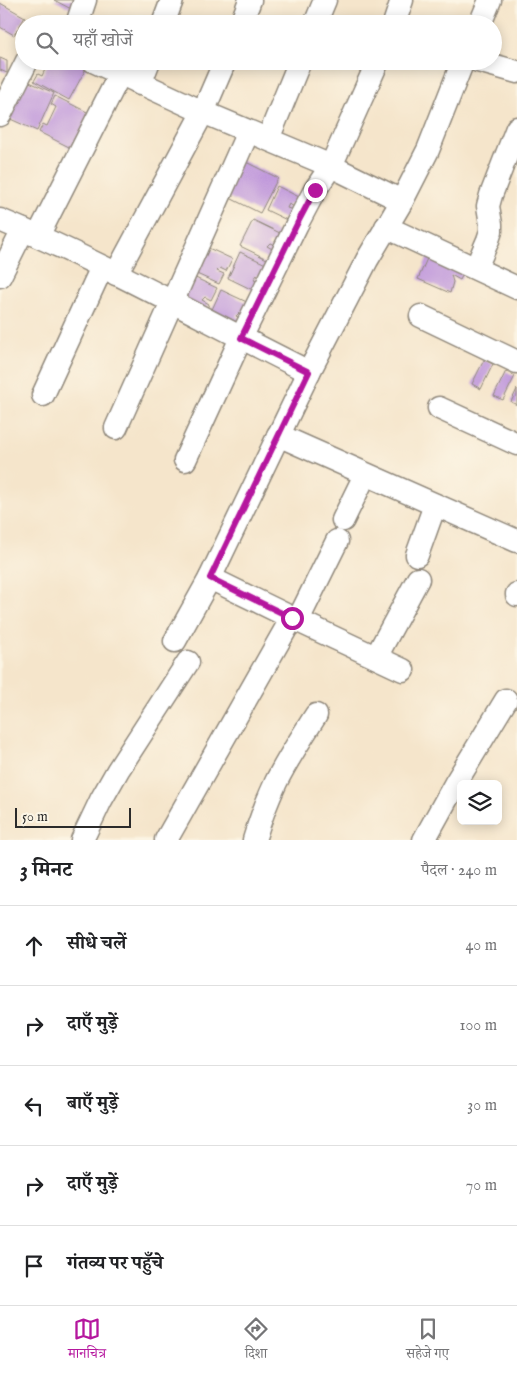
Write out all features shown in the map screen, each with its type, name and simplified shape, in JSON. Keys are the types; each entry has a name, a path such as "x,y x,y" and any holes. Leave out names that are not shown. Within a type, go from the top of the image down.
{"street":[{"path":"80,15 85,0"},
{"path":"166,15 172,0"},
{"path":"244,15 250,0"},
{"path":"319,15 325,0"},
{"path":"397,15 402,0"},
{"path":"502,68 517,72"},
{"path":"0,115 22,70"},
{"path":"112,70 202,112 331,166 402,201"},
{"path":"0,276 130,79 140,70"},
{"path":"42,394 109,271 202,112 221,70"},
{"path":"116,428 172,303 258,136 295,70"},
{"path":"185,460 241,338 297,224 315,190 331,166 374,70"},
{"path":"175,642 210,578 278,435 366,260 402,201 428,150 459,70"},
{"path":"476,268 491,231 488,206 491,195 517,128"},
{"path":"0,220 109,271 309,372"},
{"path":"386,227 517,288"},
{"path":"421,316 517,362"},
{"path":"439,408 517,444"},
{"path":"278,435 517,541"},
{"path":"166,840 295,619 340,531 365,475"},
{"path":"416,555 435,505"},
{"path":"210,578 402,670"},
{"path":"376,657 418,579"},
{"path":"82,840 118,770 188,662"},
{"path":"424,840 455,784 506,700"},
{"path":"254,840 263,812 288,758 316,715"}],"building":[{"path":"54,0 77,0 73,10"},
{"path":"0,3 21,15 15,15 14,35 0,27"},
{"path":"0,58 7,61 7,73 0,70"},
{"path":"45,70 85,70 69,100 34,81 38,74 42,76"},
{"path":"25,80 54,93 37,131 6,117"},
{"path":"55,96 93,115 75,150 39,132 43,124 47,126 56,107 51,104"},
{"path":"240,159 278,178 260,213 224,195"},
{"path":"277,186 305,200 300,210 289,204 287,208 296,211 291,222 266,210"},
{"path":"253,220 282,234 277,246 270,243 267,246 274,250 269,260 240,246"},
{"path":"202,245 232,259 226,271 220,268 217,271 224,274 219,284 190,271"},
{"path":"240,252 270,266 264,278 257,275 254,279 261,282 257,292 228,278"},
{"path":"429,254 465,270 460,280 451,275 453,282 450,293 418,279"},
{"path":"187,274 217,288 211,300 205,297 202,300 209,304 204,314 175,300"},
{"path":"221,290 251,304 245,316 239,313 236,316 243,320 238,330 209,316"},
{"path":"484,360 493,364 481,389 472,384"},
{"path":"506,371 515,376 503,400 494,396"},
{"path":"517,389 517,405 511,402"}],"route":[{"path":"292,618 210,578 309,372 241,338 315,190"}]}
